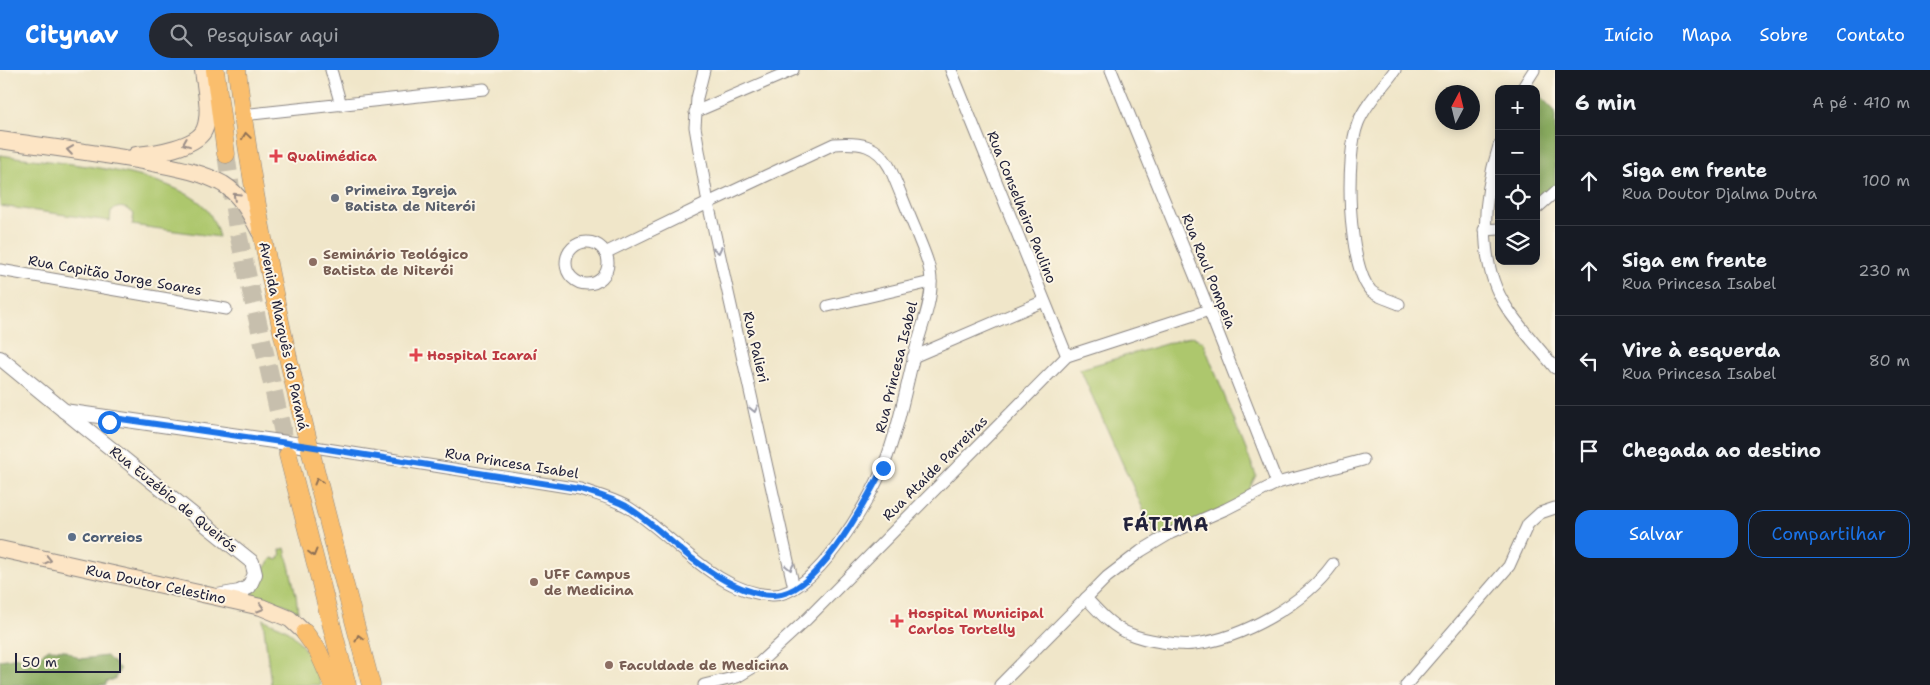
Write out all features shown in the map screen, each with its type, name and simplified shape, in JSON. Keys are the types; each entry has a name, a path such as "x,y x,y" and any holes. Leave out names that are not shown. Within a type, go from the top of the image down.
{"main road":[{"path":"118,157 150,154 175,148 194,140 205,131 208,118 203,70"},
{"path":"215,70 226,154"},
{"name":"Avenida Marquês do Paraná","path":"237,70 242,115 262,236 308,446 371,685"},
{"path":"0,140 179,168 224,185 242,201 262,236"},
{"path":"288,455 347,685"},
{"name":"Rua Doutor Celestino","path":"0,549 262,607 290,619 305,634"},
{"path":"305,634 318,651 333,685"}],"street":[{"path":"331,70 341,105"},
{"name":"Rua Palieri","path":"704,70 697,98 695,127 708,203 794,588"},
{"path":"695,112 793,70"},
{"name":"Rua Conselheiro Paulino","path":"950,70 1067,356"},
{"name":"Rua Raul Pompeia","path":"1111,70 1277,483"},
{"path":"1395,70 1358,121 1353,136 1349,177 1354,238 1362,274 1372,292 1399,304"},
{"path":"1525,85 1534,70"},
{"path":"242,115 484,89"},
{"name":"Rua Princesa Isabel","path":"308,446 580,489 609,498 625,506 696,561 736,585 754,592 774,595 787,593 814,575 829,557 851,524 883,468 892,444 931,290 928,261 890,168 884,157 877,150 851,143 834,144 605,254"},
{"path":"1495,159 1485,213 1484,230 1493,275 1506,308 1555,368"},
{"path":"1540,205 1555,192"},
{"path":"1484,230 1495,229"},
{"name":"Rua Capitão Jorge Soares","path":"0,270 226,308"},
{"path":"828,306 931,282"},
{"path":"913,358 1044,301"},
{"name":"Rua Ataíde Parreiras","path":"704,685 738,676 762,660 807,619 1067,356 1209,310"},
{"name":"Rua Euzébio de Queirós","path":"0,358 6,368 103,442 252,562 255,574 249,587 239,592 214,596"},
{"path":"63,411 308,446"},
{"path":"103,442 105,426 114,418"},
{"path":"1000,685 1107,577 1161,539 1277,483 1363,460"},
{"path":"1406,685 1509,566 1528,524 1540,513 1555,508"},
{"path":"1086,598 1110,622 1130,634 1153,640 1193,645 1228,637 1280,610 1322,578 1333,564"}],"green space":[{"path":"1540,96 1555,111 1555,191 1540,204"},
{"path":"0,155 75,164 130,174 156,181 179,190 206,208 212,217 219,237 132,225 134,214 123,208 111,211 110,221 0,206"},
{"path":"1193,336 1203,342 1256,475 1244,500 1156,538 1080,369"},
{"path":"285,548 298,612 284,604 247,597 259,586 262,574 272,558 278,560 281,555 280,550"},
{"path":"263,619 285,629 297,640 312,662 321,685 271,685"},
{"path":"49,649 65,650 80,659 107,656 120,669 115,679 106,682 106,685 0,685 0,660 19,657 27,664"}],"tunnel":[{"path":"226,154 237,229 288,455"}],"place":[{"name":"Qualimédica","path":"276,156"},
{"name":"Primeira Igreja Batista de Niterói","path":"335,198"},
{"name":"Seminário Teológico Batista de Niterói","path":"313,262"},
{"name":"Hospital Icaraí","path":"416,355"},
{"name":"Correios","path":"72,537"},
{"name":"UFF Campus de Medicina","path":"534,582"},
{"name":"Hospital Municipal Carlos Tortelly","path":"897,621"},
{"name":"Faculdade de Medicina","path":"609,665"}],"district":[{"name":"FÁTIMA","path":"1166,524"}],"route":[{"path":"109,422 114,418 308,446 580,489 609,498 625,506 716,575 754,592 774,595 787,593 814,575 829,557 864,504 883,468"}]}
